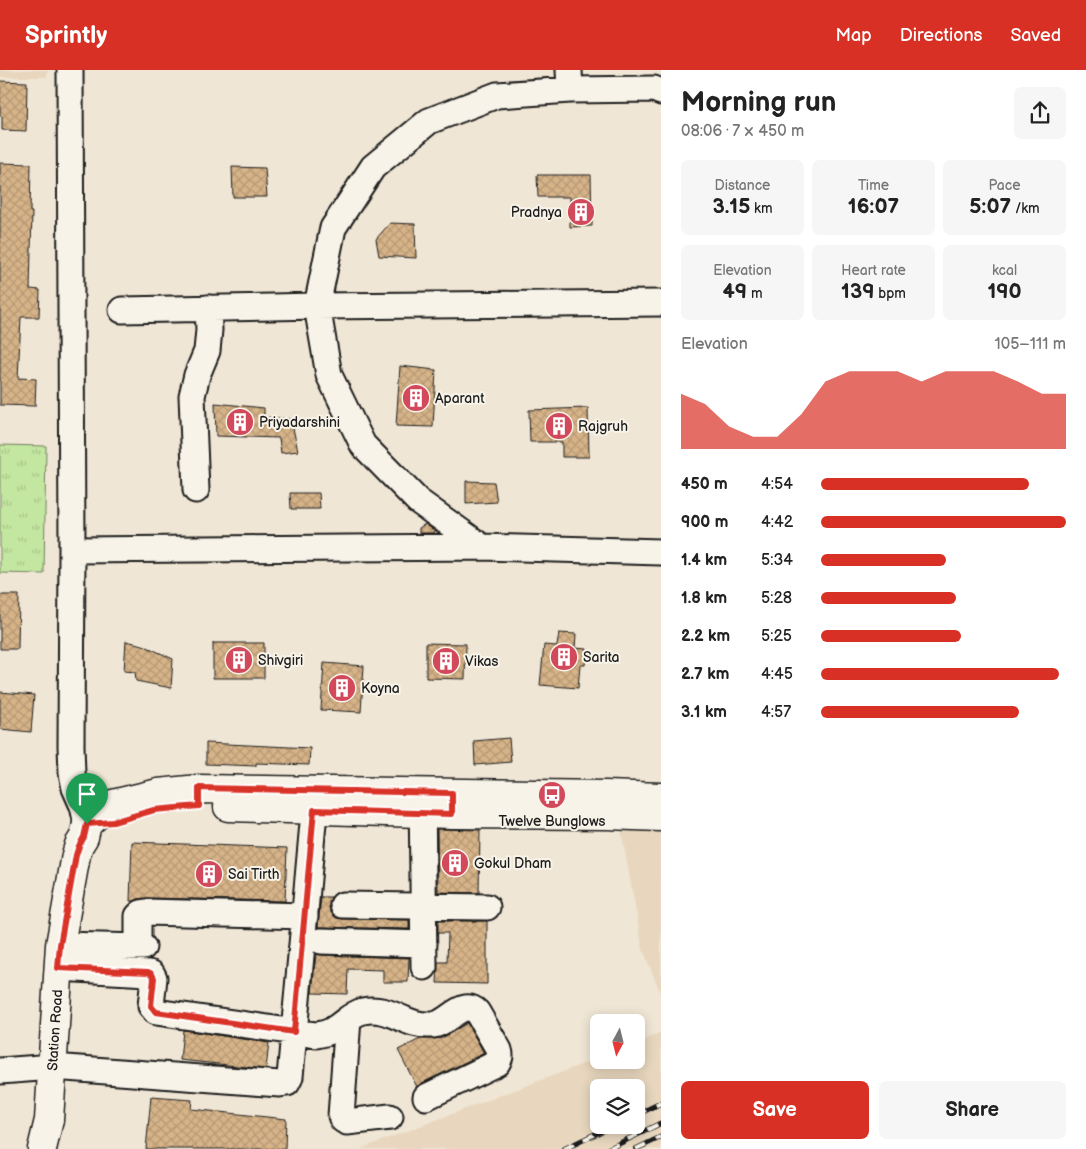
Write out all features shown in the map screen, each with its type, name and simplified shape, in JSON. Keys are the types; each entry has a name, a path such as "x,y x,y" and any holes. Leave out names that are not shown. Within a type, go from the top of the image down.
{"main road":[{"path":"87,824 113,822 199,798 452,804 606,805 661,796"},
{"path":"606,805 661,817"},
{"name":"Station Road","path":"42,1149 48,1120 53,1067 59,956 76,855 84,837 87,824"}],"street":[{"path":"70,70 71,746 72,773 75,788 83,806 87,824"},
{"path":"482,547 418,501 363,446 329,375 317,306 333,228 373,167 429,121 497,95 570,80 654,89 661,92"},
{"path":"122,310 661,303"},
{"path":"196,490 192,396 207,351 209,330 208,308"},
{"path":"72,550 482,547 661,552"},
{"path":"0,1071 53,1067 287,1083 290,1077 294,1032 297,916 315,800"},
{"path":"321,941 424,956 422,803"},
{"path":"292,880 297,916"},
{"path":"344,905 487,907"},
{"path":"59,956 140,947 138,916 142,913 297,916"},
{"path":"59,956 152,974 154,978 151,1006 156,1012 316,1035 333,1030 352,1015 364,1011 384,1011 412,1023 427,1025 437,1024 466,1007 474,1009 499,1050 499,1060 497,1063 426,1097"},
{"path":"348,1019 341,1116 347,1122 390,1117"}],"shaded area":[{"path":"0,70 47,70 47,77 0,77"},
{"path":"619,819 661,821 661,994 643,950"},
{"path":"661,1032 661,1149 360,1149 590,1061 590,1069 645,1069 645,1040"}],"green space":[{"path":"0,445 46,446 44,574 0,573"}],"building":[{"path":"0,81 27,82 26,131 2,130"},
{"path":"0,163 31,164 30,289 40,290 39,317 21,317 18,378 36,379 35,406 0,405"},
{"path":"232,167 265,168 267,197 233,197"},
{"name":"Pradnya","path":"537,175 591,175 592,226 570,227 570,197 538,197"},
{"path":"390,223 415,224 416,258 379,256 376,239"},
{"name":"Aparant","path":"400,366 436,370 433,427 396,426"},
{"name":"Priyadarshini","path":"215,403 264,408 264,417 291,419 298,451 281,453 279,438 216,436"},
{"name":"Rajgruh","path":"588,408 589,457 562,457 562,442 530,442 529,410"},
{"path":"466,481 494,482 497,502 466,504"},
{"path":"290,493 319,493 320,509 291,509"},
{"path":"425,524 435,531 434,533 419,533 419,528"},
{"path":"0,595 19,595 18,649 0,649"},
{"name":"Sarita","path":"559,633 576,634 575,648 587,649 585,665 580,665 578,688 540,685 544,645 557,646"},
{"path":"126,641 143,645 173,659 171,688 136,681 135,672 124,671"},
{"name":"Shivgiri","path":"213,643 264,643 264,678 213,678"},
{"name":"Vikas","path":"426,643 466,644 465,679 426,678"},
{"name":"Koyna","path":"324,663 364,666 361,712 321,710"},
{"path":"0,692 34,695 31,732 0,729"},
{"path":"509,738 511,762 475,765 474,741"},
{"path":"206,743 310,748 309,765 256,763 256,766 206,764"},
{"name":"Gokul Dham","path":"437,829 480,830 479,893 438,892"},
{"name":"Sai Tirth","path":"132,842 287,848 285,901 146,898 130,901"},
{"path":"321,897 331,897 329,905 331,912 336,918 409,920 409,929 318,927"},
{"path":"438,921 487,921 487,984 437,983 438,962 447,962 448,933 438,933"},
{"path":"316,954 409,958 408,982 383,982 383,970 348,969 347,994 312,993"},
{"path":"467,1023 484,1053 417,1087 398,1050 420,1039 442,1038"},
{"path":"183,1030 269,1043 266,1069 180,1060"},
{"path":"151,1097 192,1100 191,1109 286,1119 285,1149 146,1149"}],"railway":[{"path":"645,1111 661,1103"},
{"path":"608,1149 661,1123"},
{"path":"564,1149 595,1134"},
{"path":"636,1149 661,1137"}],"place":[{"name":"Pradnya","path":"581,212"},
{"name":"Aparant","path":"416,398"},
{"name":"Priyadarshini","path":"240,422"},
{"name":"Rajgruh","path":"559,426"},
{"name":"Sarita","path":"564,657"},
{"name":"Shivgiri","path":"239,660"},
{"name":"Vikas","path":"446,661"},
{"name":"Koyna","path":"342,688"},
{"name":"Twelve Bunglows","path":"552,795"},
{"name":"Gokul Dham","path":"455,863"},
{"name":"Sai Tirth","path":"209,874"}],"route":[{"path":"199,788 452,793 452,814 314,810 294,1032 156,1012 151,1006 154,978 148,972 58,968 60,945 76,855 84,837 87,824 113,822 154,810 199,806 199,788"}]}
